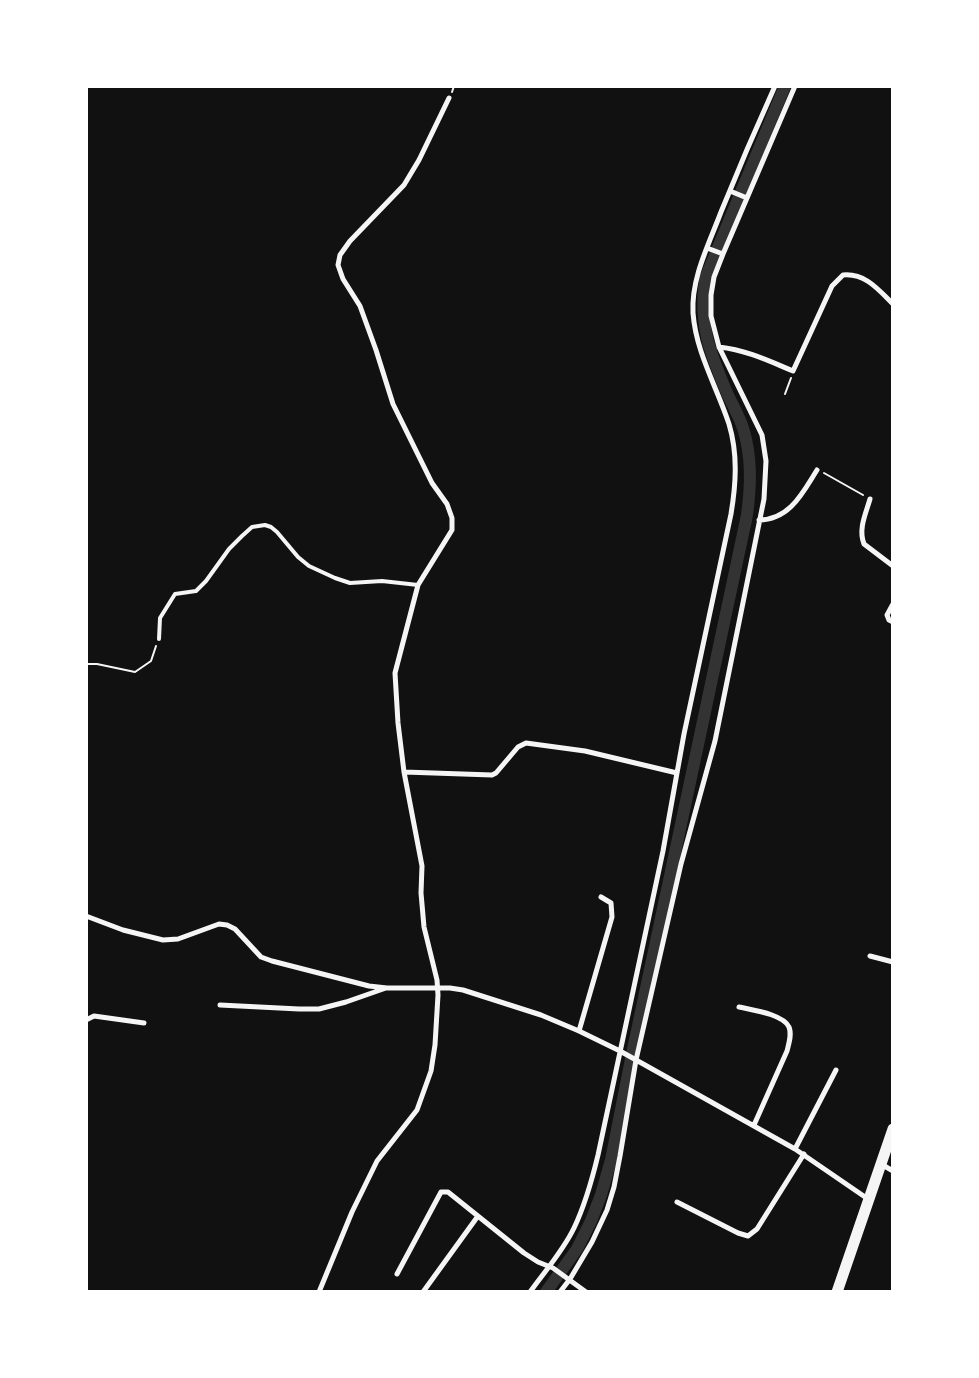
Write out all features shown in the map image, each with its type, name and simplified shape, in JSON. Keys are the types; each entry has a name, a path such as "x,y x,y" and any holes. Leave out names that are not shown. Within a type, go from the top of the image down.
{"main road":[{"path":"837,1292 893,1129"}],"street":[{"path":"530,1292 551,1267 573,1229 585,1200 598,1155 622,1052 663,851 735,488 736,462 729,426 698,343 693,312 695,281 775,86"},
{"path":"560,1292 592,1242 607,1210 620,1156 634,1059 667,921 715,741 759,520 766,476 762,435 730,372 720,347 711,316 711,295 721,254 795,86"},
{"path":"319,1292 352,1212 377,1161 417,1110 430,1072 435,1045 435,988 424,927 421,893 422,866 404,772 398,723 395,673 418,585 452,530 452,518 447,504 427,474 393,404 360,306 343,278 338,265 340,255 350,241 404,185 419,160 449,98"},
{"path":"733,192 745,197"},
{"path":"709,248 721,254"},
{"path":"720,347 749,353 794,371 832,286 843,275 853,274 862,277 874,285 893,304"},
{"path":"759,520 776,518 789,510 817,470"},
{"path":"870,498 862,526 862,539 864,544 893,566"},
{"path":"893,604 888,615 889,620 893,622"},
{"path":"404,772 492,774 496,773 518,747 526,743 585,751 678,773"},
{"path":"580,1031 612,917 611,903 602,897"},
{"path":"86,916 122,930 162,940 178,938 219,924 227,925 235,930 261,958 353,982 387,988 450,988 463,990 541,1015 580,1031 622,1052 754,1124 804,1154 868,1199"},
{"path":"870,956 893,962"},
{"path":"220,1005 319,1009 387,988"},
{"path":"738,1007 776,1017 784,1021 789,1028 790,1038 787,1051 754,1124"},
{"path":"86,1020 94,1016 144,1023"},
{"path":"795,1149 836,1070"},
{"path":"677,1202 738,1233 748,1236 758,1229 804,1154"},
{"path":"881,1164 893,1171"},
{"path":"397,1274 441,1192 448,1192 524,1253 551,1267 586,1292"},
{"path":"423,1292 478,1216"}],"lane":[{"path":"159,639 160,618 175,594 196,590 206,580 229,549 252,527 265,525 271,527 285,540 298,557 309,566 350,583 382,581 418,585"}],"path":[{"path":"785,394 794,371"},
{"path":"817,470 870,498"},
{"path":"86,664 97,664 135,672 151,661 159,639"}],"waterway":[{"path":"546,1292 577,1249 591,1221 611,1160 747,515 750,471 746,439 715,364 707,338 703,296 705,279 785,86"}]}
